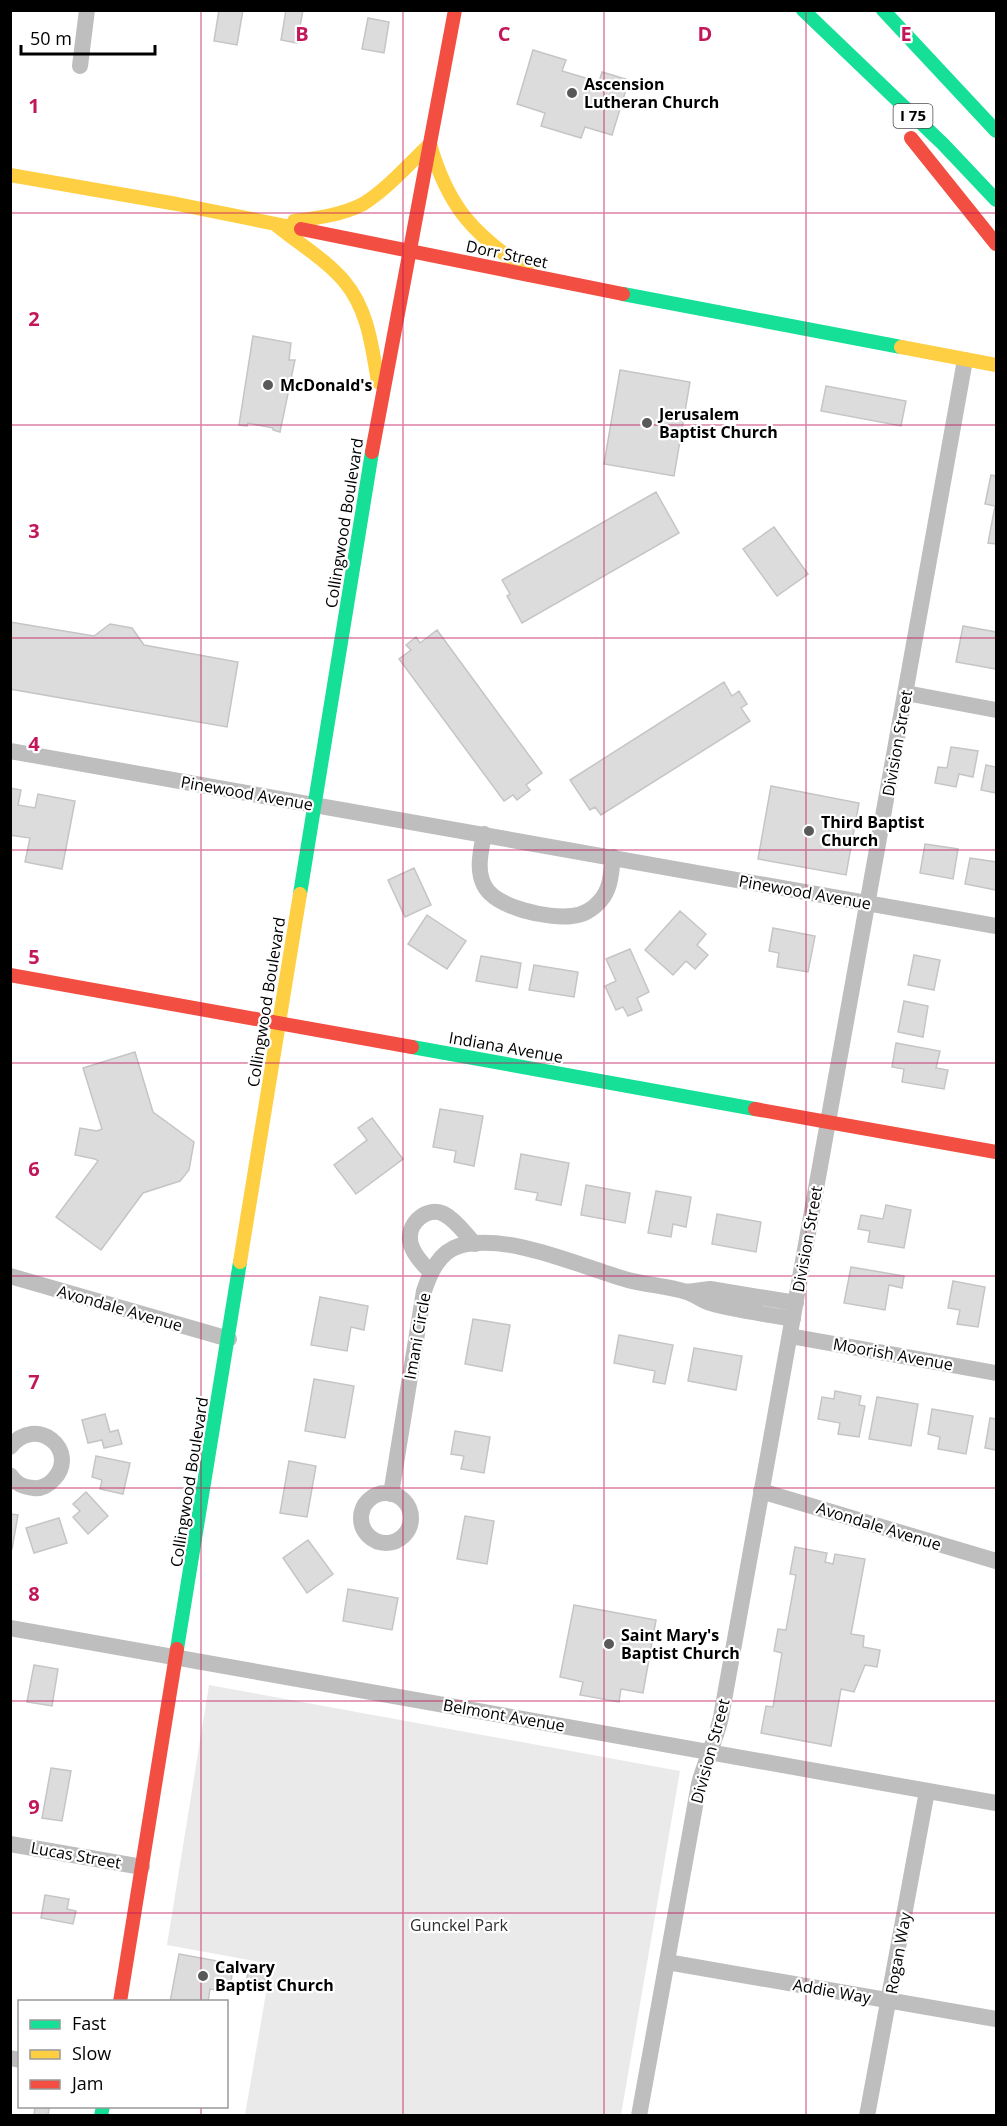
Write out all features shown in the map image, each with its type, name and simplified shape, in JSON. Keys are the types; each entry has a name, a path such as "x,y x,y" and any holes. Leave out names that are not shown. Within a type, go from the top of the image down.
{"main road":[{"name":"Collingwood Boulevard","path":"120,2000 381,397 455,10"},
{"name":"I 75","path":"803,10 943,144 996,200"},
{"path":"884,10 996,112"},
{"path":"884,10 996,131"},
{"path":"828,35 888,109"},
{"path":"902,128 996,244"},
{"path":"273,223 324,217 362,204 430,144 436,164 457,209 507,257 536,276"},
{"name":"Dorr Street","path":"10,175 273,223 996,366"},
{"path":"273,223 344,282 358,303 371,342 381,397"},
{"name":"Indiana Avenue","path":"10,975 996,1152"}],"street":[{"path":"80,66 87,10"},
{"name":"Division Street","path":"639,2115 699,1784 717,1736 721,1717 965,360"},
{"path":"906,693 996,710"},
{"name":"Pinewood Avenue","path":"10,751 996,926"},
{"path":"484,834 480,865 484,885 495,898 505,904 526,910 572,916 591,909 606,894 613,858"},
{"path":"430,1271 421,1262 410,1241 416,1221 423,1215 432,1212 443,1213 475,1244"},
{"name":"Imani Circle","path":"391,1494 424,1291 430,1271 443,1256 458,1247 475,1244 514,1247 570,1260 628,1280 686,1292 710,1289 794,1311"},
{"name":"Avondale Avenue","path":"10,1276 229,1339"},
{"name":"Moorish Avenue","path":"790,1336 996,1373"},
{"path":"10,1447 25,1435 38,1433 50,1438 59,1448 62,1462 59,1474 51,1484 39,1488 25,1487 16,1483 10,1475"},
{"name":"Avondale Avenue","path":"761,1491 996,1561"},
{"name":"Belmont Avenue","path":"10,1628 996,1803"},
{"name":"Rogan Way","path":"867,2115 890,2001 927,1791"},
{"name":"Lucas Street","path":"10,1844 142,1867"},
{"name":"Addie Way","path":"667,1962 996,2019"}],"green space":[{"name":"Gunckel Park","path":"209,1685 680,1771 621,2115 245,2115 271,1964 167,1945"}],"building":[{"path":"219,10 243,10 237,45 214,41"},
{"path":"286,10 303,10 297,43 281,40"},
{"path":"368,18 389,22 384,53 362,49"},
{"name":"Ascension Lutheran Church","path":"533,50 566,60 562,71 599,82 602,72 629,80 612,135 585,127 581,138 541,126 545,113 517,104"},
{"name":"McDonald's","path":"253,336 291,343 289,360 295,360 280,432 273,428 248,423 247,426 239,425"},
{"name":"Jerusalem Baptist Church","path":"620,370 690,382 674,476 604,464"},
{"path":"826,386 906,401 901,426 821,411"},
{"path":"991,475 996,476 996,544 988,543 995,506 985,504"},
{"path":"656,492 679,533 522,623 507,596 510,594 502,580"},
{"path":"774,527 808,574 777,596 743,549"},
{"path":"10,622 94,636 110,624 132,628 144,645 238,662 227,727 10,689"},
{"path":"963,626 996,632 996,669 956,662"},
{"path":"437,630 542,773 526,785 530,790 517,800 513,795 504,801 399,659 411,650 406,645 416,637 420,643"},
{"path":"724,682 732,696 739,691 747,704 741,708 750,721 601,815 595,807 590,810 570,780"},
{"path":"951,747 978,751 973,777 959,774 956,787 935,783 938,767 947,768"},
{"path":"986,765 996,767 996,793 981,790"},
{"name":"Third Baptist Church","path":"771,786 859,803 846,875 758,859"},
{"path":"10,788 21,790 18,805 35,808 38,794 75,801 62,869 25,862 30,838 10,835"},
{"path":"925,844 958,849 953,879 920,873"},
{"path":"970,858 996,862 996,890 965,884"},
{"path":"414,868 431,905 405,917 388,880"},
{"path":"680,911 706,934 697,945 708,955 695,969 686,961 673,975 645,950"},
{"path":"427,915 466,941 447,969 408,944"},
{"path":"773,928 815,936 808,972 777,967 779,953 769,951"},
{"path":"630,949 649,992 637,998 642,1010 628,1016 623,1007 616,1010 605,986 616,981 606,959"},
{"path":"914,955 940,960 934,990 908,985"},
{"path":"481,956 521,963 517,988 476,981"},
{"path":"534,965 578,972 574,997 529,990"},
{"path":"904,1001 928,1006 923,1037 898,1032"},
{"path":"896,1043 940,1051 936,1068 948,1070 944,1089 902,1082 904,1069 892,1067"},
{"path":"135,1052 153,1112 194,1142 189,1170 180,1181 143,1193 101,1250 56,1217 98,1161 75,1155 80,1128 97,1131 102,1129 83,1068"},
{"path":"440,1109 483,1116 474,1166 454,1162 456,1151 433,1147"},
{"path":"372,1118 403,1159 356,1194 334,1165 367,1140 358,1128"},
{"path":"521,1154 569,1163 561,1205 536,1200 538,1193 515,1189"},
{"path":"586,1185 630,1193 625,1223 581,1215"},
{"path":"656,1191 691,1197 686,1227 673,1224 671,1237 648,1233"},
{"path":"886,1205 911,1210 904,1248 868,1242 870,1231 858,1229 861,1215 883,1219"},
{"path":"717,1214 761,1222 756,1252 712,1244"},
{"path":"851,1267 904,1276 902,1288 889,1285 885,1310 844,1303"},
{"path":"953,1281 985,1287 978,1327 957,1324 960,1310 948,1308"},
{"path":"320,1297 368,1306 364,1330 351,1327 347,1351 311,1345"},
{"path":"473,1319 510,1325 502,1371 465,1364"},
{"path":"619,1335 673,1345 665,1384 653,1382 655,1371 614,1363"},
{"path":"694,1348 742,1356 736,1390 688,1381"},
{"path":"314,1379 354,1386 345,1438 305,1431"},
{"path":"835,1391 861,1396 859,1405 865,1406 859,1437 838,1434 840,1423 818,1419 822,1397 834,1399"},
{"path":"877,1397 918,1404 911,1446 869,1439"},
{"path":"932,1409 973,1416 966,1454 938,1449 940,1437 928,1434"},
{"path":"105,1414 110,1432 118,1430 122,1444 104,1448 102,1440 88,1443 82,1420"},
{"path":"990,1418 996,1419 996,1450 985,1448"},
{"path":"455,1431 490,1437 484,1473 461,1469 464,1456 451,1454"},
{"path":"96,1456 130,1463 123,1494 100,1489 102,1480 92,1477"},
{"path":"289,1461 316,1466 307,1517 280,1513"},
{"path":"86,1492 108,1516 88,1534 73,1517 80,1511 73,1504"},
{"path":"10,1514 18,1515 12,1549 10,1549"},
{"path":"465,1516 494,1521 487,1564 457,1559"},
{"path":"59,1518 67,1543 34,1553 26,1528"},
{"path":"308,1540 333,1574 307,1593 283,1558"},
{"path":"795,1547 827,1553 825,1562 833,1564 835,1554 865,1559 851,1634 864,1636 863,1647 880,1650 877,1667 865,1665 854,1692 841,1689 831,1746 761,1733 766,1706 773,1707 782,1653 774,1651 778,1629 786,1630 796,1575 790,1574"},
{"path":"348,1589 398,1598 392,1630 343,1621"},
{"name":"Saint Mary's Baptist Church","path":"574,1605 656,1620 643,1693 621,1689 619,1702 580,1695 583,1682 560,1677"},
{"path":"34,1665 58,1669 52,1706 27,1702"},
{"path":"51,1768 71,1771 62,1821 42,1818"},
{"path":"45,1895 69,1899 67,1909 76,1911 73,1924 41,1918"},
{"name":"Calvary Baptist Church","path":"179,1954 234,1964 229,1992 210,1989 208,2000 170,2000"},
{"path":"249,1966 267,1969 264,1987 246,1984"},
{"path":"35,2108 49,2108 48,2116 34,2116"}],"traffic: fast":[{"path":"803,10 943,144 996,200"},
{"path":"883,10 996,131"},
{"path":"623,294 901,347"},
{"path":"300,894 372,452"},
{"path":"412,1047 755,1109"},
{"path":"177,1649 240,1262"},
{"path":"101,2116 103,2108"}],"traffic: slow":[{"path":"294,221 338,213 363,204 389,184 430,144 445,185 465,217 492,244 527,270"},
{"path":"10,175 177,204 301,229"},
{"path":"275,224 328,265 352,292 368,329 378,382"},
{"path":"901,347 996,365"},
{"path":"240,1262 300,894"}],"traffic: jam":[{"path":"372,452 455,10"},
{"path":"911,138 996,244"},
{"path":"301,229 623,294"},
{"path":"10,975 412,1047"},
{"path":"755,1109 996,1152"},
{"path":"120,2000 177,1649"}],"place":[{"name":"Ascension Lutheran Church","path":"572,93"},
{"name":"McDonald's","path":"268,385"},
{"name":"Jerusalem Baptist Church","path":"647,423"},
{"name":"Third Baptist Church","path":"809,831"},
{"name":"Saint Mary's Baptist Church","path":"609,1644"},
{"name":"Calvary Baptist Church","path":"203,1976"}]}
